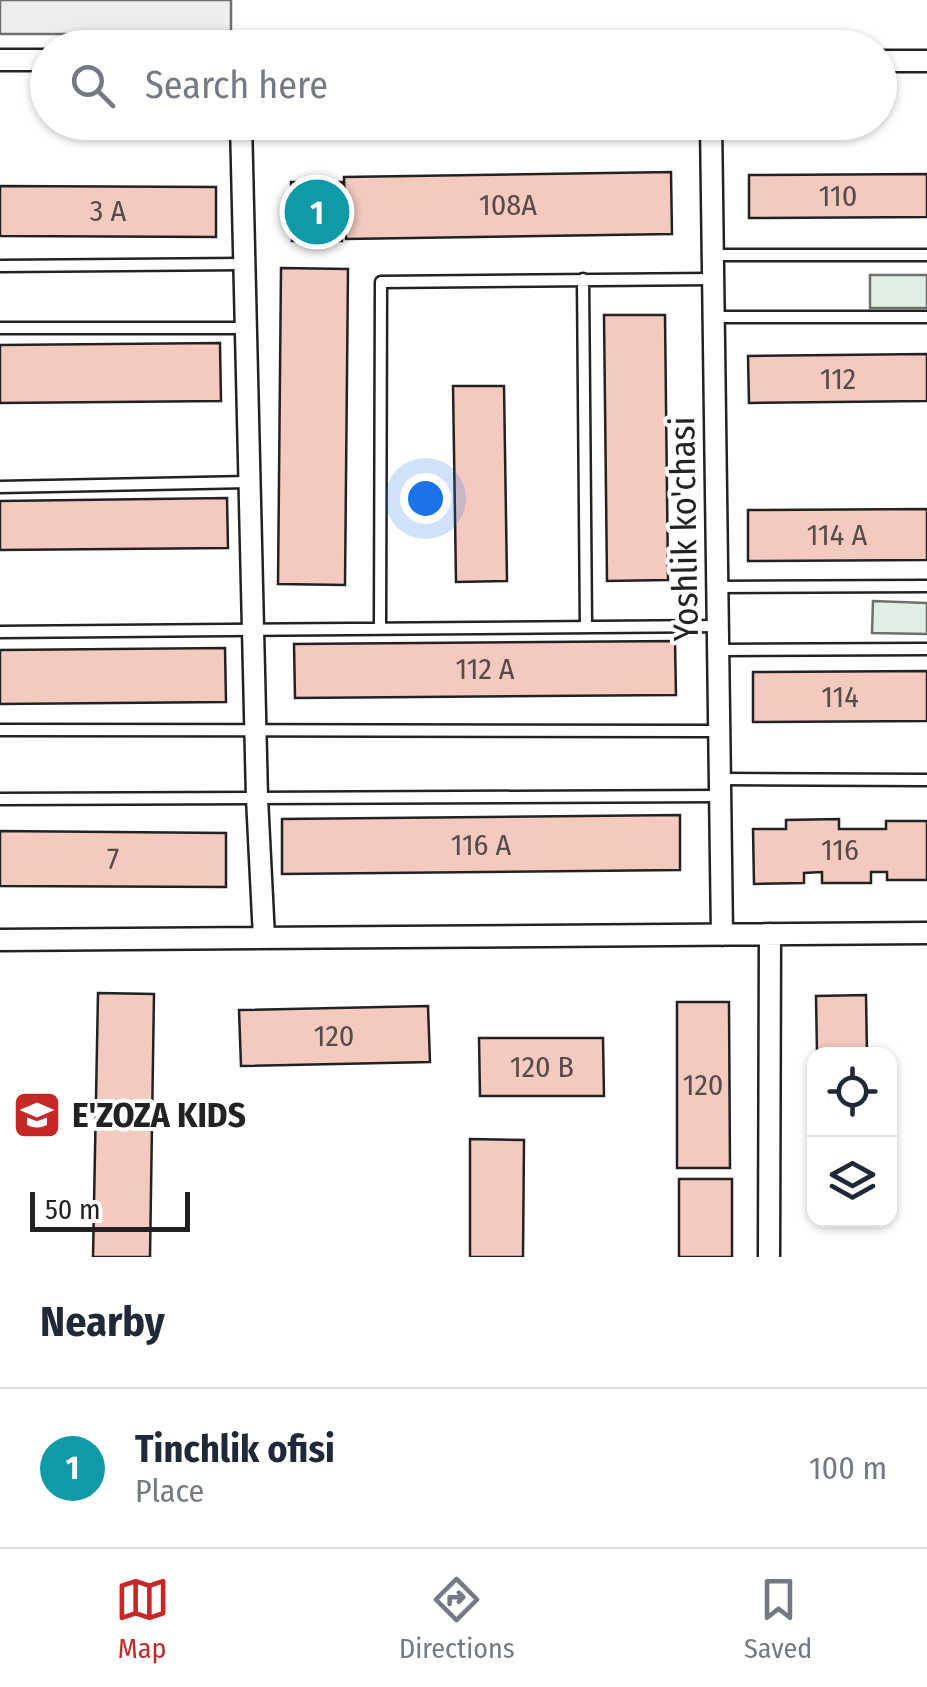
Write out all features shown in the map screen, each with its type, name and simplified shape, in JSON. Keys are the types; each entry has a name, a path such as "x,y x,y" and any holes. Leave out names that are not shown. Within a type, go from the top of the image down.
{"street":[{"path":"0,60 30,60"},
{"path":"897,60 927,60"},
{"path":"241,140 255,730 264,938"},
{"name":"Yoshlik ko'chasi","path":"711,140 722,935"},
{"path":"0,940 927,933"},
{"path":"769,1257 770,934"}],"lane":[{"path":"713,255 927,255"},
{"path":"0,266 244,264"},
{"path":"380,629 381,282 713,279"},
{"path":"583,280 586,627"},
{"path":"714,317 927,317"},
{"path":"0,328 246,328"},
{"path":"0,486 250,482"},
{"path":"718,587 927,586"},
{"path":"0,632 718,626"},
{"path":"719,650 927,649"},
{"path":"0,730 720,731"},
{"path":"0,798 257,798 927,780"}],"green space":[{"path":"870,275 927,275 927,308 870,308"},
{"path":"873,601 927,603 927,634 872,633"}],"shaded area":[{"path":"0,0 231,0 231,30 30,30 30,34 0,34"}],"building":[{"path":"671,172 672,234 346,239 344,177"},
{"path":"927,174 927,217 749,218 749,175"},
{"path":"291,182 342,182 342,241 292,241"},
{"path":"0,186 216,187 216,237 0,236"},
{"path":"281,268 348,269 345,585 278,584"},
{"path":"604,315 665,315 668,580 607,581"},
{"path":"220,343 221,401 0,403 0,345"},
{"path":"927,354 927,401 749,403 748,356"},
{"path":"453,386 504,386 507,581 456,582"},
{"path":"227,498 228,548 0,550 0,501"},
{"path":"927,509 927,560 748,561 748,510"},
{"path":"675,641 676,695 295,698 294,644"},
{"path":"225,648 226,702 0,704 0,650"},
{"path":"927,671 927,721 753,722 753,672"},
{"path":"680,815 680,870 282,874 282,819"},
{"path":"839,819 839,829 886,829 886,821 927,821 927,880 887,880 887,872 871,872 871,883 822,883 822,872 804,873 804,883 754,884 753,829 786,829 786,820"},
{"path":"0,831 226,833 226,887 0,886"},
{"path":"98,993 154,994 150,1257 93,1257"},
{"path":"866,995 867,1047 817,1047 816,996"},
{"path":"677,1002 729,1002 730,1168 677,1168"},
{"path":"428,1006 430,1062 241,1066 239,1010"},
{"path":"479,1038 603,1038 604,1096 480,1096"},
{"path":"470,1139 524,1140 523,1257 470,1257"},
{"path":"679,1179 732,1179 732,1257 679,1257"}],"place":[{"name":"Tinchlik ofisi","path":"317,212"},
{"name":"E'ZOZA KIDS","path":"37,1115"}]}
